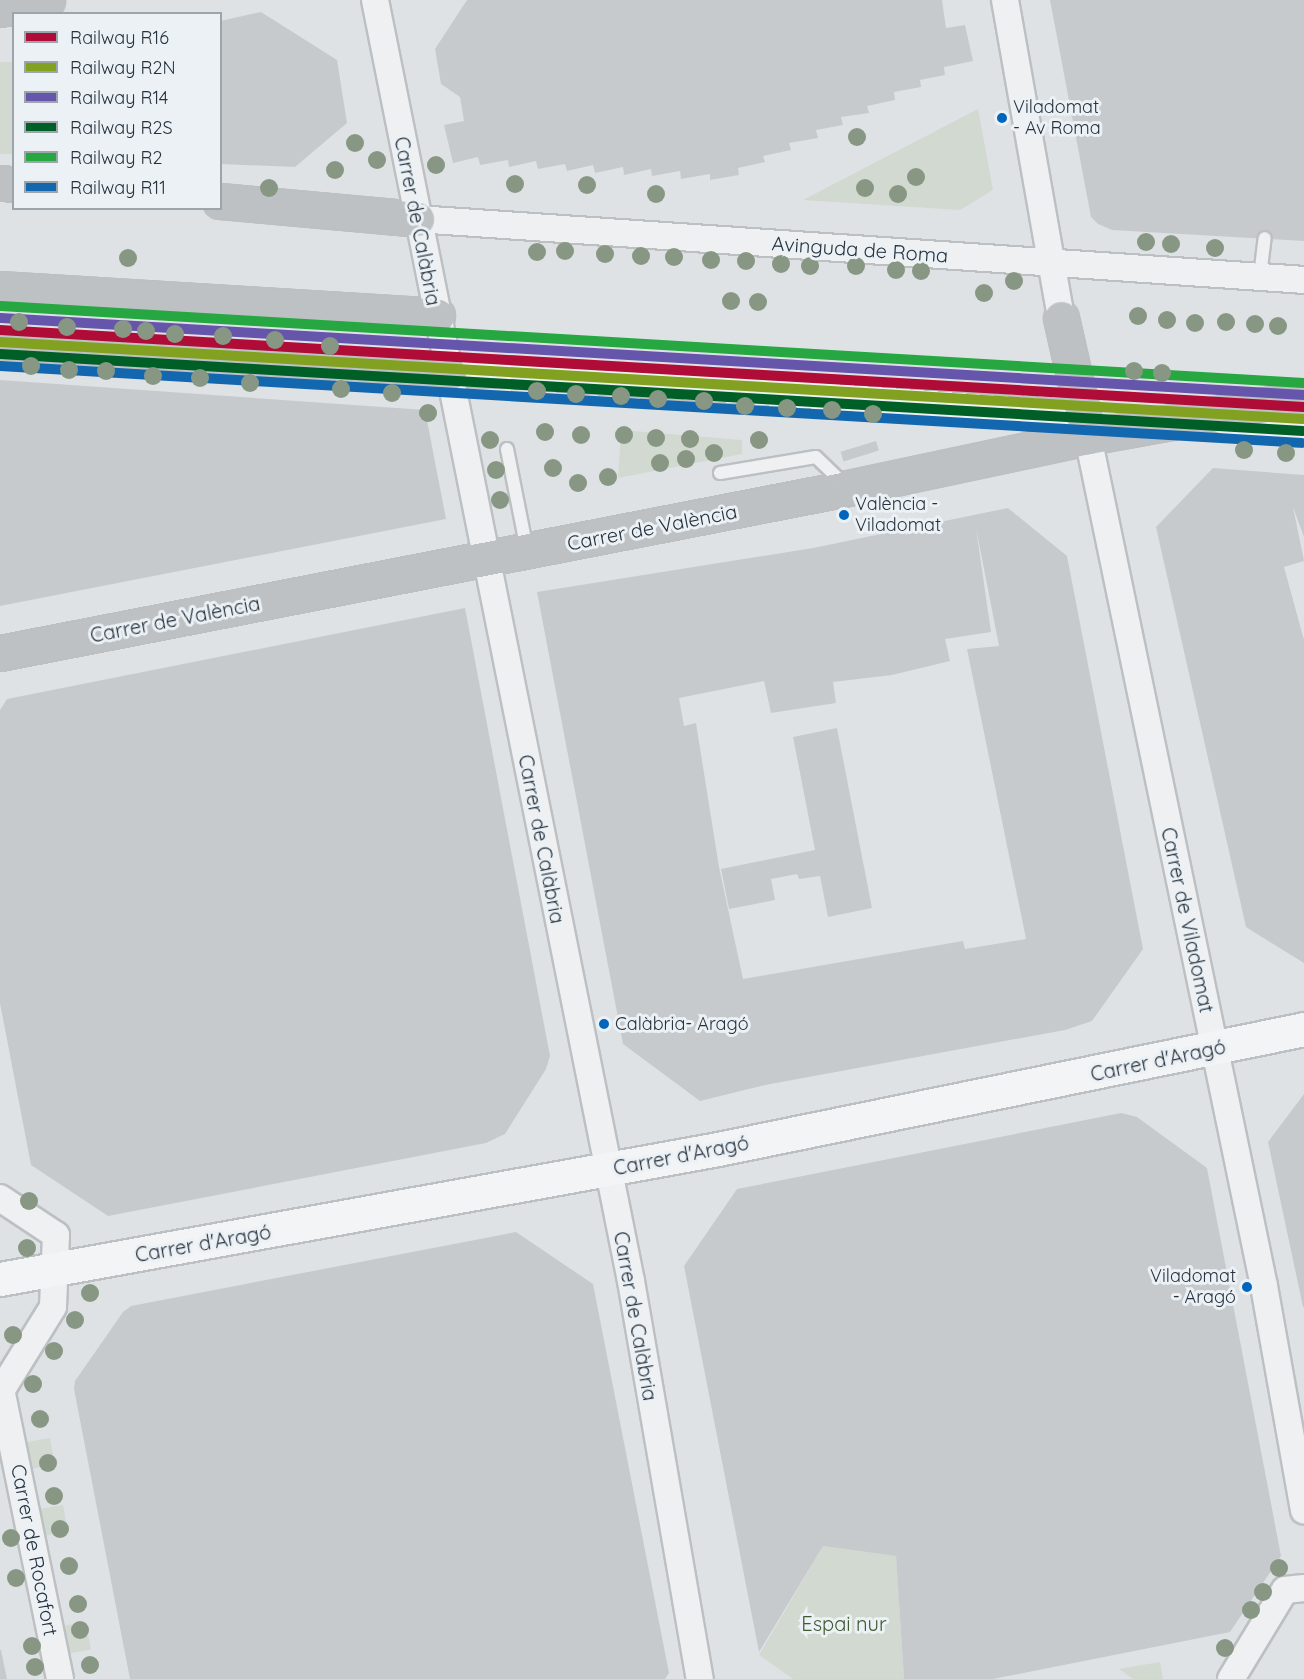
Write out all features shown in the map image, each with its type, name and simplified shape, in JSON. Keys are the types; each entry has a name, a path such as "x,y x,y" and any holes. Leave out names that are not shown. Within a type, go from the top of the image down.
{"main road":[{"name":"Carrer d'Aragó","path":"0,1279 608,1169 1103,1073 1304,1029"}],"street":[{"path":"0,9 48,0"},
{"name":"Carrer de Calàbria","path":"375,0 608,1169 700,1679"},
{"path":"1005,0 1061,318 1088,437"},
{"path":"222,201 417,219"},
{"name":"Avinguda de Roma","path":"417,219 1304,280"},
{"path":"0,289 437,316"},
{"path":"0,345 369,373 521,375 1057,413 1088,437"},
{"name":"Carrer de València","path":"0,653 848,488 1088,437 1304,398"},
{"path":"1208,416 1254,429 1304,433"},
{"name":"Carrer de Viladomat","path":"1088,437 1264,1286 1304,1510"},
{"path":"0,1198 56,1235 56,1269"},
{"name":"Carrer de Rocafort","path":"56,1269 52,1307 41,1328 2,1385 60,1679"},
{"path":"1231,1679 1285,1590 1304,1588"}],"lane":[{"path":"1260,276 1265,238"},
{"path":"507,449 527,551"},
{"path":"720,473 816,457 848,488"}],"green space":[{"path":"0,62 12,62 12,154 0,154"},
{"path":"978,109 993,190 960,210 803,200"},
{"path":"621,430 742,440 742,454 618,478"},
{"path":"50,1438 55,1465 26,1470 21,1443"},
{"path":"63,1505 68,1532 40,1536 35,1510"},
{"name":"Espai nur","path":"823,1546 896,1556 904,1679 793,1679 759,1655"},
{"path":"86,1622 91,1650 64,1654 59,1627"},
{"path":"1160,1662 1163,1679 1133,1679 1119,1669"}],"building":[{"path":"467,0 942,0 946,28 965,25 973,61 944,67 945,75 920,80 921,87 894,92 895,100 867,106 869,113 841,117 843,125 816,130 818,138 789,143 791,150 763,156 765,162 738,168 739,175 710,180 710,174 681,179 680,171 652,176 651,169 624,175 623,167 595,173 593,165 567,171 565,164 538,169 536,161 509,167 508,160 480,165 478,157 453,163 444,125 464,121 460,97 441,84 435,49"},
{"path":"1050,0 1304,0 1304,241 1112,230 1098,224 1091,217"},
{"path":"261,12 337,60 347,123 295,167 222,164 222,21"},
{"path":"0,380 425,410 446,519 0,606"},
{"path":"876,441 879,451 844,461 841,452"},
{"path":"1213,468 1304,475 1304,537 1293,507 1304,561 1284,567 1304,640 1304,963 1246,927 1156,527"},
{"path":"1008,508 1067,556 1143,949 1092,1021 1065,1030 765,1085 700,1101 623,1044 537,592 813,548","holes":["976,528 999,646 967,649 1026,939 965,949 963,941 743,979 719,867 696,723 684,726 679,698 764,681 771,713 836,703 833,682 892,675 950,661 945,639 991,632"]},
{"path":"465,608 550,1056 546,1069 505,1134 486,1143 108,1216 31,1165 0,1003 0,710 7,699"},
{"path":"837,728 872,908 828,917 820,876 799,879 797,874 771,879 775,900 729,909 721,869 815,850 793,737"},
{"path":"1304,1094 1304,1307 1303,1307 1268,1142"},
{"path":"1121,1113 1137,1117 1207,1168 1281,1556 1230,1632 993,1679 904,1679 896,1556 823,1546 759,1652 684,1266 737,1189"},
{"path":"516,1232 593,1284 669,1673 665,1679 130,1679 74,1389 75,1381 123,1312 131,1306"},
{"path":"1,1650 7,1679 0,1679"}],"rail line":[{"name":"R2","path":"1,306 1304,383"},
{"name":"R14","path":"1,318 1304,395"},
{"name":"R16","path":"0,330 1304,407"},
{"name":"R2N","path":"0,342 1303,419"},
{"name":"R2S","path":"0,354 1303,431"},
{"name":"R11","path":"0,366 1302,443"}],"place":[{"name":"Viladomat - Av Roma","path":"1002,118"},
{"name":"València - Viladomat","path":"844,515"},
{"name":"Calàbria- Aragó","path":"604,1024"},
{"name":"Viladomat - Aragó","path":"1247,1287"}]}
